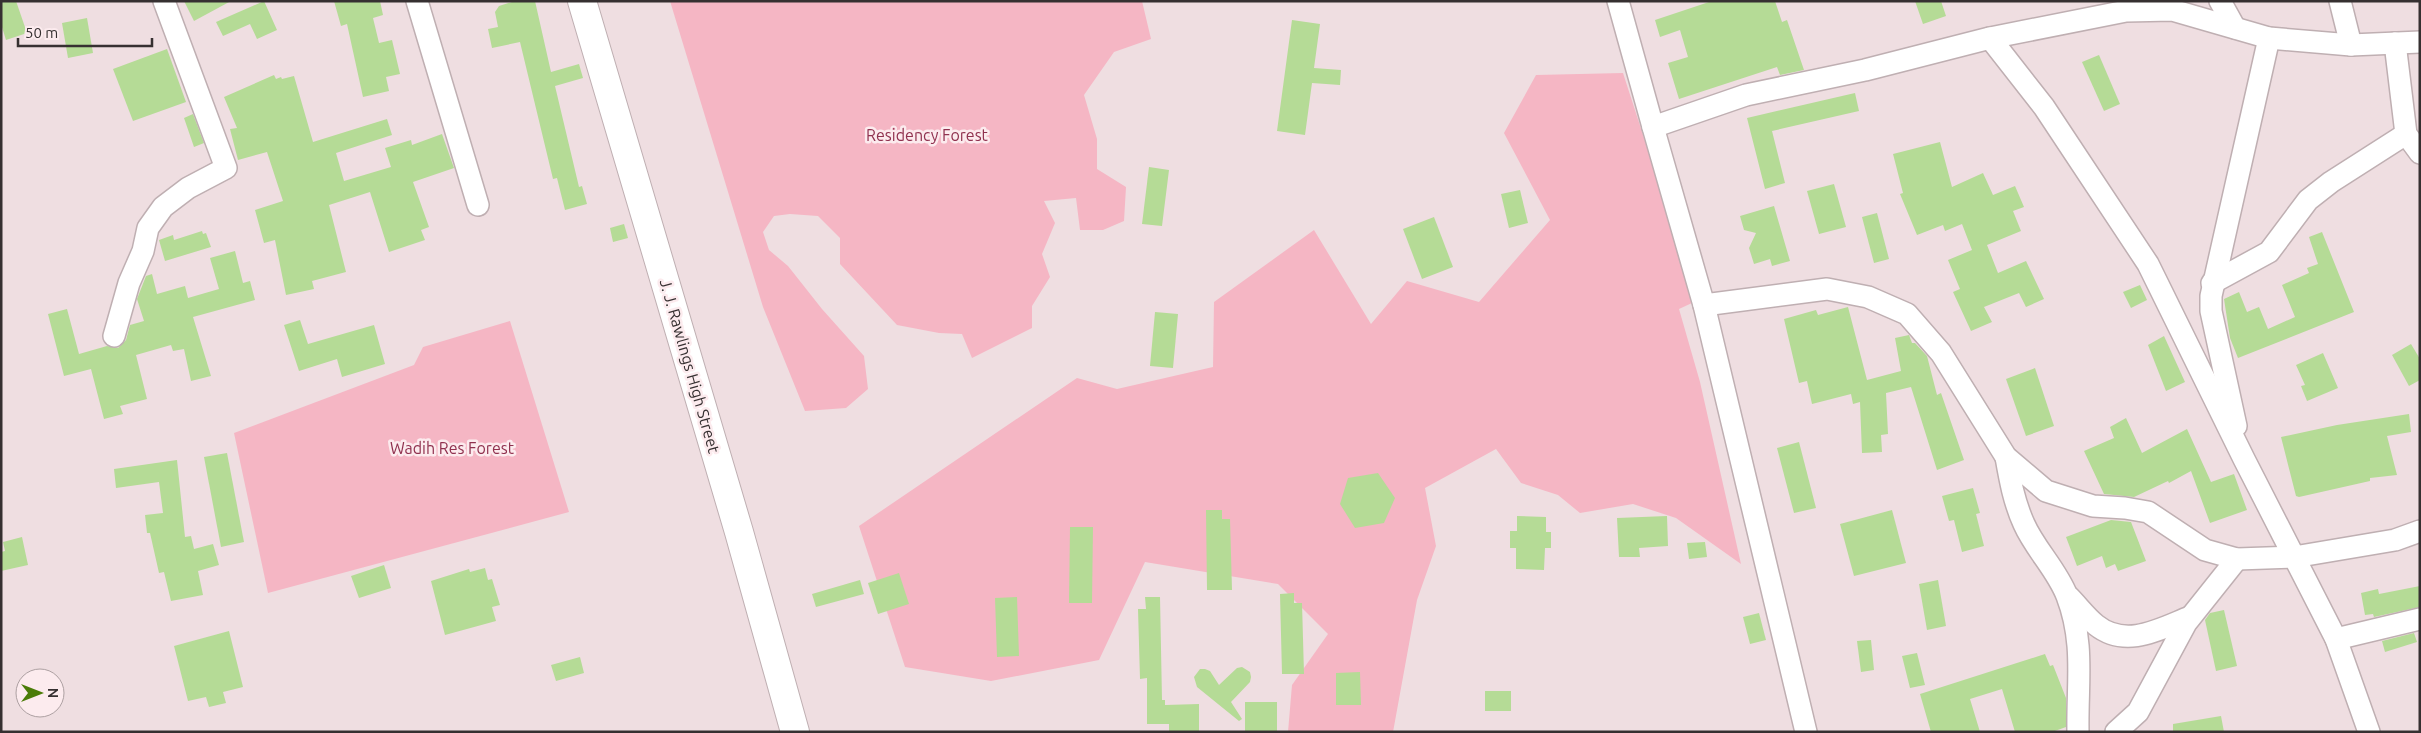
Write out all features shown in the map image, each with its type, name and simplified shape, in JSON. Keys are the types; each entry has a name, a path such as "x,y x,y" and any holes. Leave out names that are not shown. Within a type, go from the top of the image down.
{"main road":[{"name":"J. J. Rawlings High Street","path":"582,1 739,532 795,732"}],"street":[{"path":"114,336 129,283 143,251 148,228 163,207 188,188 226,168 164,1"},
{"path":"417,1 478,205"},
{"path":"1618,1 1652,127 1704,305 1806,732"},
{"path":"2220,1 2235,28"},
{"path":"2340,1 2351,45"},
{"path":"1652,127 1746,95 1865,70 1990,38 2126,11 2172,10 2269,38 2351,45 2420,42"},
{"path":"1990,38 2044,107 2148,264 2244,459 2336,639 2369,732"},
{"path":"2244,459 2211,311 2212,283 2269,38"},
{"path":"2395,43 2406,134 2420,153"},
{"path":"2212,283 2269,252 2308,200 2331,182 2406,134"},
{"path":"1704,305 1827,289 1868,297 1907,314 1941,353 2006,457 2046,491 2093,506 2148,512 2206,550 2237,558 2294,557 2395,540 2420,531"},
{"path":"2006,457 2013,495 2024,524 2066,594 2076,624 2080,651 2078,732"},
{"path":"2116,732 2138,712 2190,616 2218,585 2237,558"},
{"path":"2066,594 2096,625 2122,637 2147,634 2190,616"},
{"path":"2336,639 2420,619"}],"green space":[{"name":"Residency Forest","path":"670,1 1142,1 1151,39 1114,52 1084,95 1097,139 1097,169 1126,187 1124,221 1103,230 1080,230 1076,198 1044,201 1055,223 1042,254 1050,277 1032,306 1032,328 972,358 962,334 939,333 897,325 840,264 840,238 818,216 790,214 774,216 763,232 769,250 788,266 822,309 864,356 868,389 846,408 805,411 763,307"},
{"path":"1623,73 1675,234 1692,303 1679,309 1700,382 1741,564 1676,518 1633,504 1580,513 1558,495 1521,483 1496,449 1425,488 1436,546 1417,600 1393,732 1288,732 1292,685 1328,634 1278,584 1145,562 1099,660 991,681 905,667 859,526 1077,378 1117,389 1213,367 1214,302 1314,230 1371,324 1407,281 1479,302 1550,220 1504,133 1536,75"},
{"name":"Wadih Res Forest","path":"510,321 569,512 268,593 234,433 414,365 423,347"}],"building":[{"path":"1,1 16,1 27,33 6,40 1,24"},
{"path":"184,1 231,1 194,21"},
{"path":"264,1 277,30 257,39 250,24 223,36 216,22"},
{"path":"334,1 380,1 383,15 373,18 379,43 392,40 400,74 386,77 389,91 363,97 347,24 341,26"},
{"path":"515,1 535,1 551,72 579,64 583,78 555,86 579,187 582,186 587,204 565,210 557,178 553,179 520,42 492,48 488,29 498,27 495,12 499,6"},
{"path":"1712,1 1775,1 1782,22 1787,20 1804,70 1780,75 1777,67 1679,99 1668,63 1688,57 1680,30 1660,37 1655,20"},
{"path":"1915,1 1941,1 1946,16 1923,24"},
{"path":"87,18 93,53 68,58 62,23"},
{"path":"1292,20 1320,24 1314,68 1341,70 1340,85 1312,83 1305,135 1277,131"},
{"path":"167,49 186,102 133,121 113,69"},
{"path":"2099,55 2120,104 2104,111 2082,62"},
{"path":"274,75 276,79 294,76 313,142 387,119 392,135 336,153 344,181 391,167 385,148 411,140 412,145 442,134 454,168 413,182 429,227 421,230 425,240 389,252 370,192 329,205 346,272 312,281 314,289 286,295 275,240 264,243 255,210 283,201 267,152 238,160 230,129 237,128 224,97"},
{"path":"1855,93 1859,111 1772,131 1785,183 1765,189 1747,118"},
{"path":"193,114 204,143 194,147 184,118"},
{"path":"1940,142 1952,187 1983,173 1993,195 2015,186 2024,207 2013,211 2021,231 1987,245 1998,273 2026,261 2044,299 2026,307 2019,293 1984,307 1992,322 1971,331 1953,292 1960,289 1948,260 1972,250 1962,224 1945,231 1943,225 1917,235 1900,194 1903,193 1893,154"},
{"path":"1149,167 1169,170 1162,226 1142,224"},
{"path":"1834,184 1846,227 1819,234 1807,191"},
{"path":"1520,190 1528,223 1509,228 1501,194"},
{"path":"1774,206 1790,261 1772,266 1770,259 1754,264 1749,248 1756,233 1744,230 1740,216"},
{"path":"1877,213 1889,259 1874,263 1862,217"},
{"path":"1434,217 1453,267 1422,279 1403,229"},
{"path":"624,224 628,238 613,242 610,228"},
{"path":"202,231 203,234 206,233 211,247 165,261 159,240 173,235 174,240"},
{"path":"2322,232 2354,312 2238,358 2230,338 2224,299 2239,292 2247,312 2259,307 2268,329 2295,317 2282,285 2309,273 2307,268 2318,264 2309,237"},
{"path":"235,251 243,283 250,281 255,300 193,317 211,376 191,381 184,349 173,351 171,345 136,355 147,399 120,406 123,414 104,419 91,369 64,376 48,314 67,309 79,354 107,346 118,348 126,340 130,325 144,321 137,299 146,276 152,274 157,294 185,286 188,298 219,289 210,258"},
{"path":"2140,285 2147,300 2131,308 2123,292"},
{"path":"1848,307 1867,380 1901,371 1895,338 1909,335 1912,343 1915,343 1927,356 1937,395 1941,393 1964,460 1937,470 1911,387 1886,393 1888,434 1881,435 1882,452 1862,453 1860,402 1853,404 1851,394 1812,404 1807,381 1799,383 1784,319 1816,310 1818,315"},
{"path":"1155,312 1178,314 1173,368 1150,366"},
{"path":"300,320 308,344 374,325 385,364 342,377 337,359 299,371 284,325"},
{"path":"2164,336 2185,382 2166,391 2148,345"},
{"path":"2411,344 2420,359 2420,380 2409,386 2392,355"},
{"path":"2323,353 2338,388 2307,401 2301,386 2305,385 2296,365"},
{"path":"2035,368 2054,426 2026,436 2006,379"},
{"path":"2409,414 2411,432 2387,436 2397,475 2370,478 2370,481 2299,497 2296,496 2281,437 2337,425"},
{"path":"2126,418 2142,453 2187,429 2211,482 2234,474 2247,510 2210,523 2191,471 2169,483 2168,481 2134,497 2104,494 2084,451 2114,438 2110,427"},
{"path":"1799,442 1816,508 1794,513 1777,448"},
{"path":"227,453 244,542 221,547 204,457"},
{"path":"177,460 185,537 191,536 194,549 213,544 219,565 198,571 203,595 171,601 164,572 159,573 150,533 147,533 145,515 163,513 159,482 116,488 114,469"},
{"path":"1378,473 1395,498 1384,523 1355,528 1340,504 1348,478"},
{"path":"1973,488 1980,513 1976,514 1984,546 1962,552 1954,520 1949,521 1942,496"},
{"path":"1206,510 1222,510 1222,519 1230,519 1232,590 1207,590"},
{"path":"1892,510 1906,563 1854,576 1840,524"},
{"path":"1517,516 1546,517 1546,532 1551,532 1551,548 1545,548 1544,570 1516,569 1516,548 1510,548 1510,531 1517,531"},
{"path":"1667,516 1668,546 1639,548 1640,557 1619,557 1617,518"},
{"path":"2111,520 2131,522 2146,561 2118,571 2115,564 2106,568 2102,556 2077,566 2066,537"},
{"path":"1070,527 1093,527 1092,603 1069,603"},
{"path":"22,537 28,565 1,571 1,552 5,551 3,542"},
{"path":"1705,542 1707,557 1689,559 1687,543"},
{"path":"384,565 391,588 359,598 351,576"},
{"path":"485,568 488,580 492,579 500,605 492,607 496,621 445,635 431,581 469,569 470,572"},
{"path":"899,573 909,604 878,614 868,583"},
{"path":"860,580 864,594 816,607 812,594"},
{"path":"1938,580 1946,626 1927,630 1919,584"},
{"path":"2420,586 2420,607 2374,617 2373,614 2365,615 2361,593 2378,589 2379,594"},
{"path":"1294,593 1294,603 1302,603 1304,674 1282,674 1280,594"},
{"path":"1017,597 1019,656 997,657 995,598"},
{"path":"1145,597 1160,597 1162,700 1165,700 1165,705 1199,704 1199,732 1169,732 1169,724 1147,724 1147,678 1140,679 1138,609 1146,609"},
{"path":"2224,610 2237,666 2216,671 2205,620 2210,613"},
{"path":"1759,613 1766,640 1750,644 1743,617"},
{"path":"229,631 243,687 223,692 226,703 209,707 206,697 188,701 174,646"},
{"path":"2414,633 2417,642 2385,652 2382,641"},
{"path":"1871,640 1874,670 1861,672 1857,641"},
{"path":"1917,653 1925,685 1910,688 1902,656"},
{"path":"2045,654 2050,666 2053,665 2066,698 2066,727 2052,732 2015,732 2002,689 1970,699 1980,732 1931,732 1920,694"},
{"path":"580,657 584,673 556,681 551,665"},
{"path":"1242,667 1250,672 1251,677 1250,682 1231,702 1242,719 1239,721 1197,687 1194,677 1200,669 1205,669 1210,671 1219,685 1237,668"},
{"path":"1360,672 1361,705 1336,705 1336,673"},
{"path":"1485,691 1511,691 1511,711 1485,711"},
{"path":"1245,702 1277,702 1277,732 1245,732"},
{"path":"2221,716 2224,732 2173,732 2173,724"}]}
